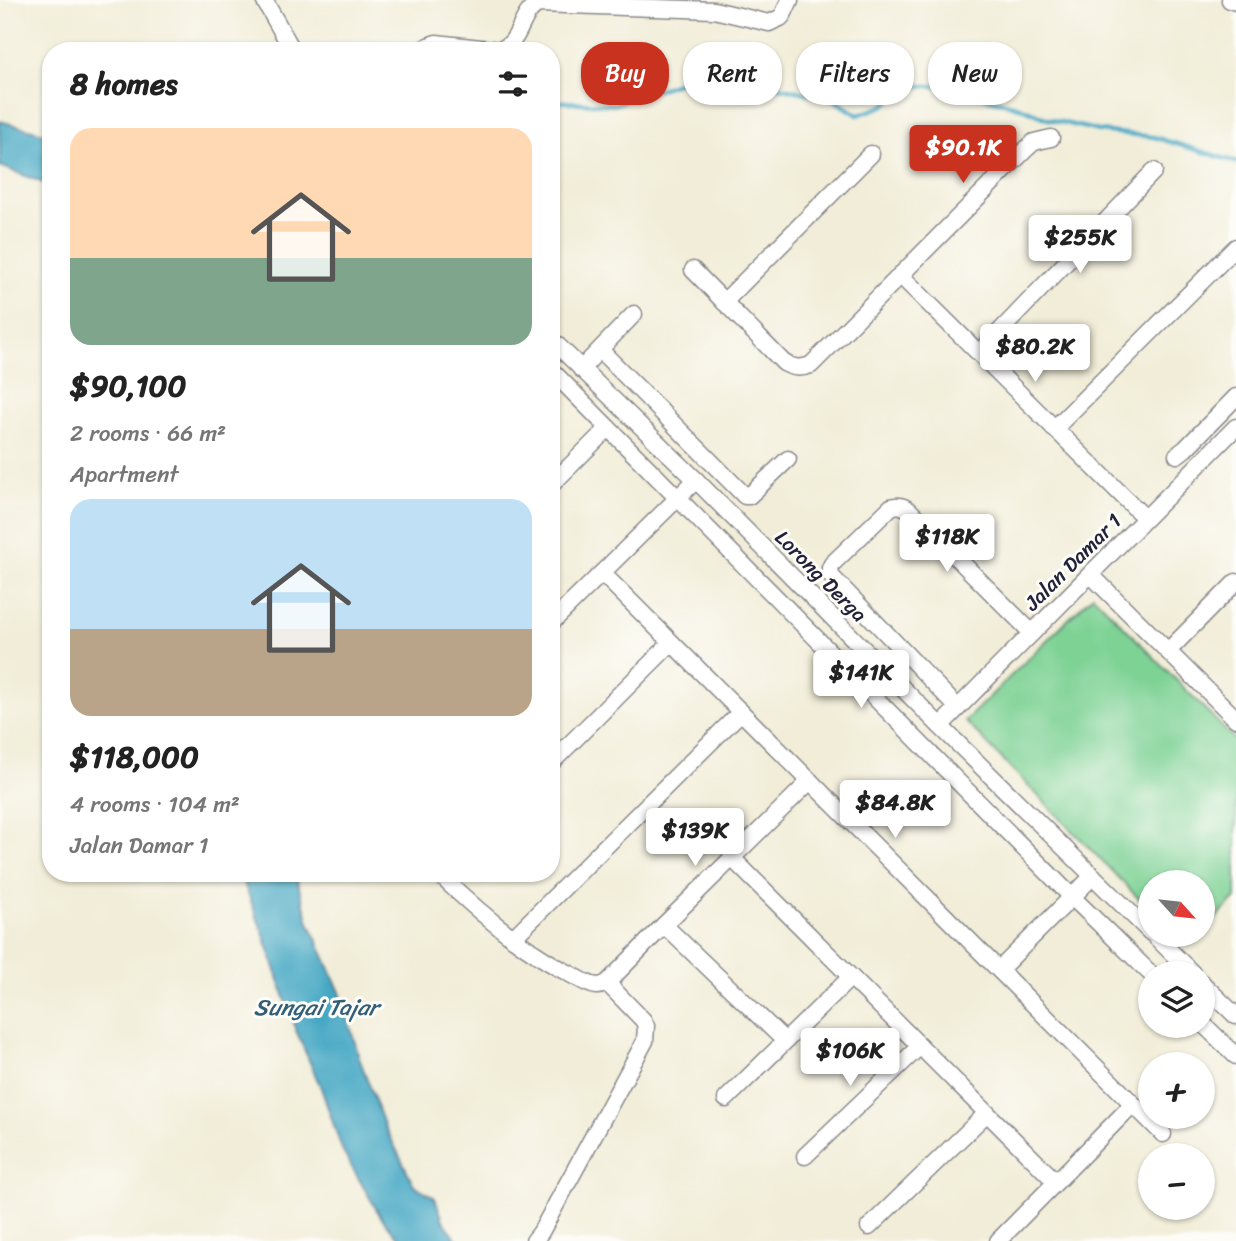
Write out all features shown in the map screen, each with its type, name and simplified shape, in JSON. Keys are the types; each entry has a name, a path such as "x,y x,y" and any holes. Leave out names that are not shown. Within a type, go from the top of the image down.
{"street":[{"path":"264,0 288,42"},
{"path":"513,42 531,7 538,4 714,10 769,23 783,15 790,0"},
{"path":"1230,0 1236,2"},
{"path":"693,270 784,363 793,368 811,365 1025,150 1034,142 1051,138"},
{"path":"724,302 871,154"},
{"path":"979,353 1154,171"},
{"path":"1054,429 1236,247"},
{"path":"900,275 1145,518"},
{"path":"581,369 634,314"},
{"name":"Lorong Derga","path":"560,348 1138,920"},
{"path":"600,351 744,496 749,496 788,458"},
{"path":"560,379 1138,961"},
{"path":"1177,455 1236,397"},
{"name":"Jalan Damar 1","path":"940,726 1236,427"},
{"path":"560,476 608,428"},
{"path":"560,614 696,480"},
{"path":"958,708 831,576 830,568 840,556 891,507 904,507 1032,633"},
{"path":"601,573 1163,1134"},
{"path":"1091,575 1235,717"},
{"path":"1168,651 1236,583"},
{"path":"560,754 671,643"},
{"path":"513,938 741,712"},
{"path":"447,882 513,938 564,971 598,986 607,983 810,781"},
{"path":"732,858 1055,1181"},
{"path":"999,970 1093,876"},
{"path":"664,925 785,1041"},
{"name":"Lorong Derga","path":"1165,947 1180,961"},
{"path":"726,1099 851,977"},
{"path":"534,1241 645,1041 646,1026 643,1020 607,983"},
{"path":"1215,994 1235,1012"},
{"path":"1215,1036 1236,1056"},
{"path":"806,1156 920,1046"},
{"path":"998,1241 1133,1104"},
{"path":"869,1227 987,1113"}],"green space":[{"path":"1093,595 1236,741 1236,898 1215,919 1215,870 1138,870 1138,898 965,721"}],"water":[{"path":"0,121 42,133 42,182 0,166"},
{"name":"Sungai Tajar","path":"243,882 298,882 309,922 340,992 360,1060 385,1127 414,1185 435,1198 443,1220 458,1241 401,1241 381,1217 343,1152 321,1088 294,1026"}],"waterway":[{"path":"560,102 614,105 677,83 729,76 833,99 858,115 883,106 908,86 941,86 1020,107 1048,119 1099,131 1154,137 1236,162"}]}
